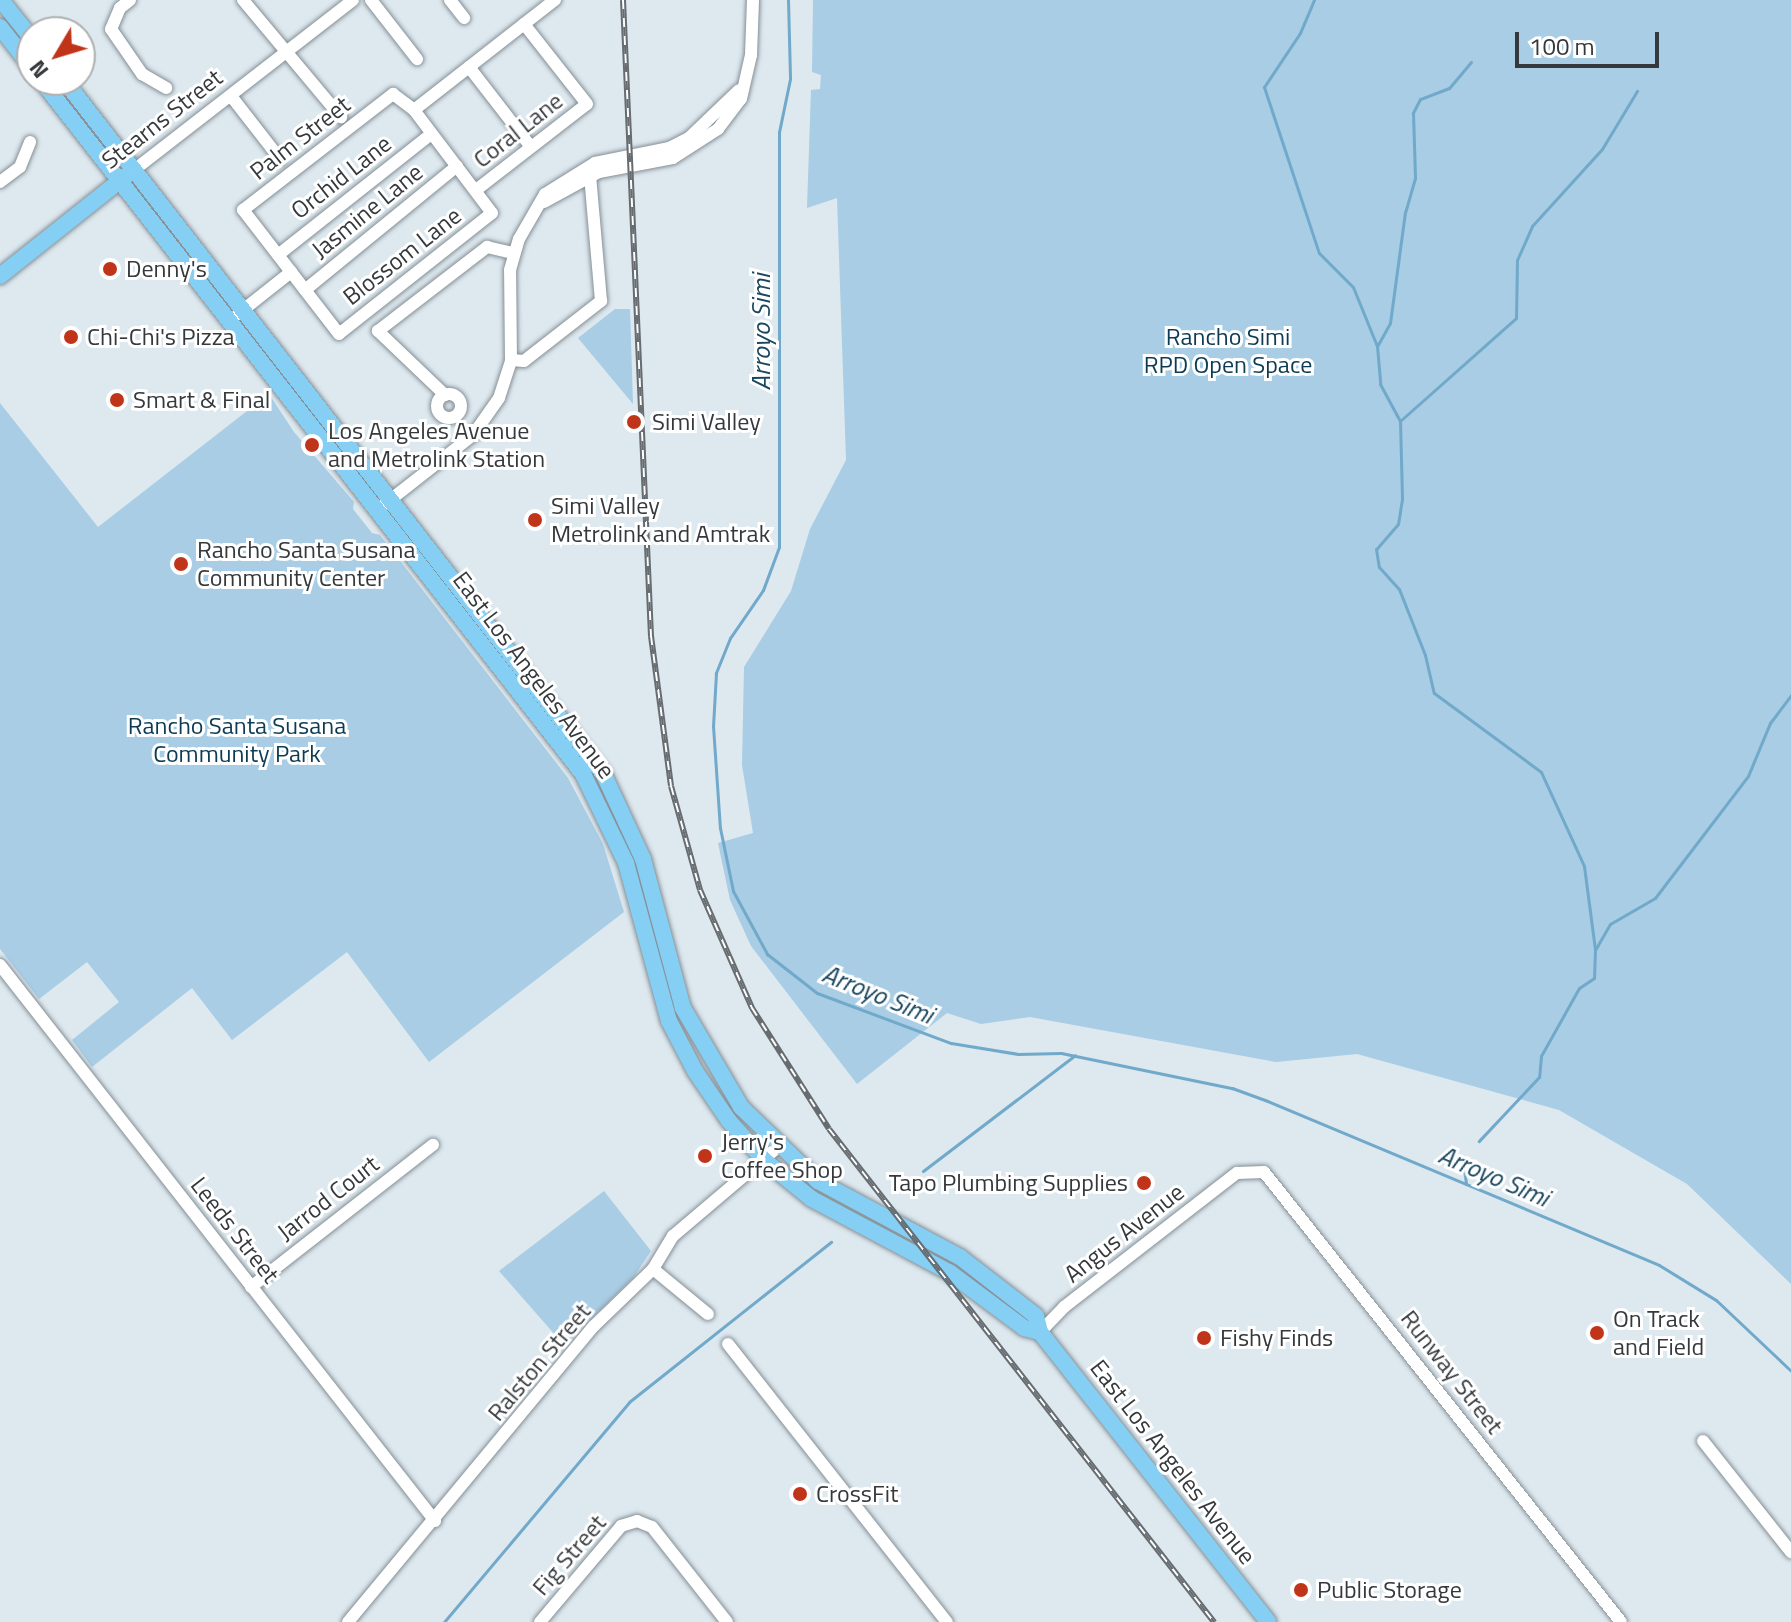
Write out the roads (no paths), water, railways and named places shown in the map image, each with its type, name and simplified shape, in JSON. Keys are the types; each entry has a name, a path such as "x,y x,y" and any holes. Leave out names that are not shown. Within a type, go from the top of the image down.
{"main road":[{"path":"1,0 16,19"},
{"path":"0,27 16,48"},
{"name":"East Los Angeles Avenue","path":"54,96 120,181 236,316 604,775 643,859 675,987 694,1033 726,1088 778,1147 840,1195 986,1274 1036,1316 1040,1332 1268,1622"},
{"name":"East Los Angeles Avenue","path":"76,96 134,170 236,316"},
{"name":"Stearns Street","path":"0,276 134,170"},
{"name":"East Los Angeles Avenue","path":"384,504 593,790 623,854 654,979 681,1047 712,1098 765,1161 842,1218 949,1272 1024,1328 1040,1332"}],"street":[{"path":"130,0 120,8 111,29 142,74 166,88"},
{"path":"243,0 341,117"},
{"name":"Stearns Street","path":"134,170 353,0"},
{"path":"371,0 417,59"},
{"path":"450,0 464,18"},
{"path":"476,190 414,110 555,0"},
{"path":"384,504 473,435 499,398 511,360 508,283 514,253 553,186 583,167 669,148 689,138 739,90 751,55 753,0"},
{"name":"Coral Lane","path":"476,190 587,104 524,24"},
{"path":"469,67 531,147"},
{"path":"544,202 590,176 683,154 729,118 741,99 739,90"},
{"name":"Palm Street","path":"339,334 243,210 393,94 414,110"},
{"path":"231,96 280,159"},
{"name":"Orchid Lane","path":"278,255 431,134"},
{"path":"0,182 20,167 30,142"},
{"name":"Jasmine Lane","path":"305,290 457,166"},
{"path":"511,360 524,361 601,301 590,176"},
{"name":"Blossom Lane","path":"339,334 492,213 476,190"},
{"path":"473,435 457,415 446,418 438,410 445,395 378,331 487,247 514,253"},
{"path":"236,316 291,272"},
{"name":"Leeds Street","path":"0,965 435,1521"},
{"name":"Jarrod Court","path":"251,1287 433,1145"},
{"name":"Ralston Street","path":"348,1622 594,1326 653,1269 684,1224 765,1161 778,1147"},
{"name":"Runway Street","path":"1237,1173 1264,1172 1276,1183 1621,1622"},
{"name":"Angus Avenue","path":"1040,1332 1064,1307 1237,1173"},
{"path":"653,1269 708,1314"},
{"path":"728,1344 947,1622"},
{"path":"1703,1441 1791,1552"},
{"name":"Fig Street","path":"540,1622 621,1526 634,1521 652,1527 722,1620"}],"waterway":[{"name":"Arroyo Simi","path":"788,0 790,79 779,132 779,547 763,590 730,638 716,673 713,726 720,828 733,891 767,954 817,993 951,1043 1018,1054 1061,1053 1232,1088 1265,1100 1659,1265 1716,1300 1791,1371"},
{"path":"1314,0 1300,33 1264,87 1319,253 1353,287 1377,346"},
{"path":"1471,62 1449,88 1420,99 1413,113 1415,178 1405,212 1390,323 1377,346 1380,384 1400,421 1402,499 1398,524 1376,549 1379,567 1399,589 1425,655 1434,693 1541,772 1584,866 1595,950 1594,978 1579,988 1541,1056 1539,1077 1479,1141"},
{"path":"1400,421 1516,318 1517,260 1532,226 1602,149 1637,91"},
{"path":"1595,950 1610,924 1655,898 1748,776 1770,723 1791,695"},
{"path":"923,1171 1075,1055"},
{"path":"1464,1169 1466,1184"},
{"path":"444,1622 629,1402 831,1242"}],"railway":[{"path":"623,0 651,636 671,786 700,890 752,1008 829,1129 1214,1622"}],"place":[{"name":"Denny's","path":"110,269"},
{"name":"Chi-Chi's Pizza","path":"71,337"},
{"name":"Smart & Final","path":"117,400"},
{"name":"Simi Valley","path":"634,422"},
{"name":"Los Angeles Avenue and Metrolink Station","path":"312,445"},
{"name":"Simi Valley Metrolink and Amtrak","path":"535,520"},
{"name":"Rancho Santa Susana Community Center","path":"181,564"},
{"name":"Jerry's Coffee Shop","path":"705,1156"},
{"name":"Tapo Plumbing Supplies","path":"1144,1183"},
{"name":"On Track and Field","path":"1597,1333"},
{"name":"Fishy Finds","path":"1204,1338"},
{"name":"CrossFit","path":"800,1494"},
{"name":"Public Storage","path":"1301,1590"}],"park label":[{"name":"Rancho Simi RPD Open Space","path":"1228,351"},
{"name":"Rancho Santa Susana Community Park","path":"237,740"}]}
